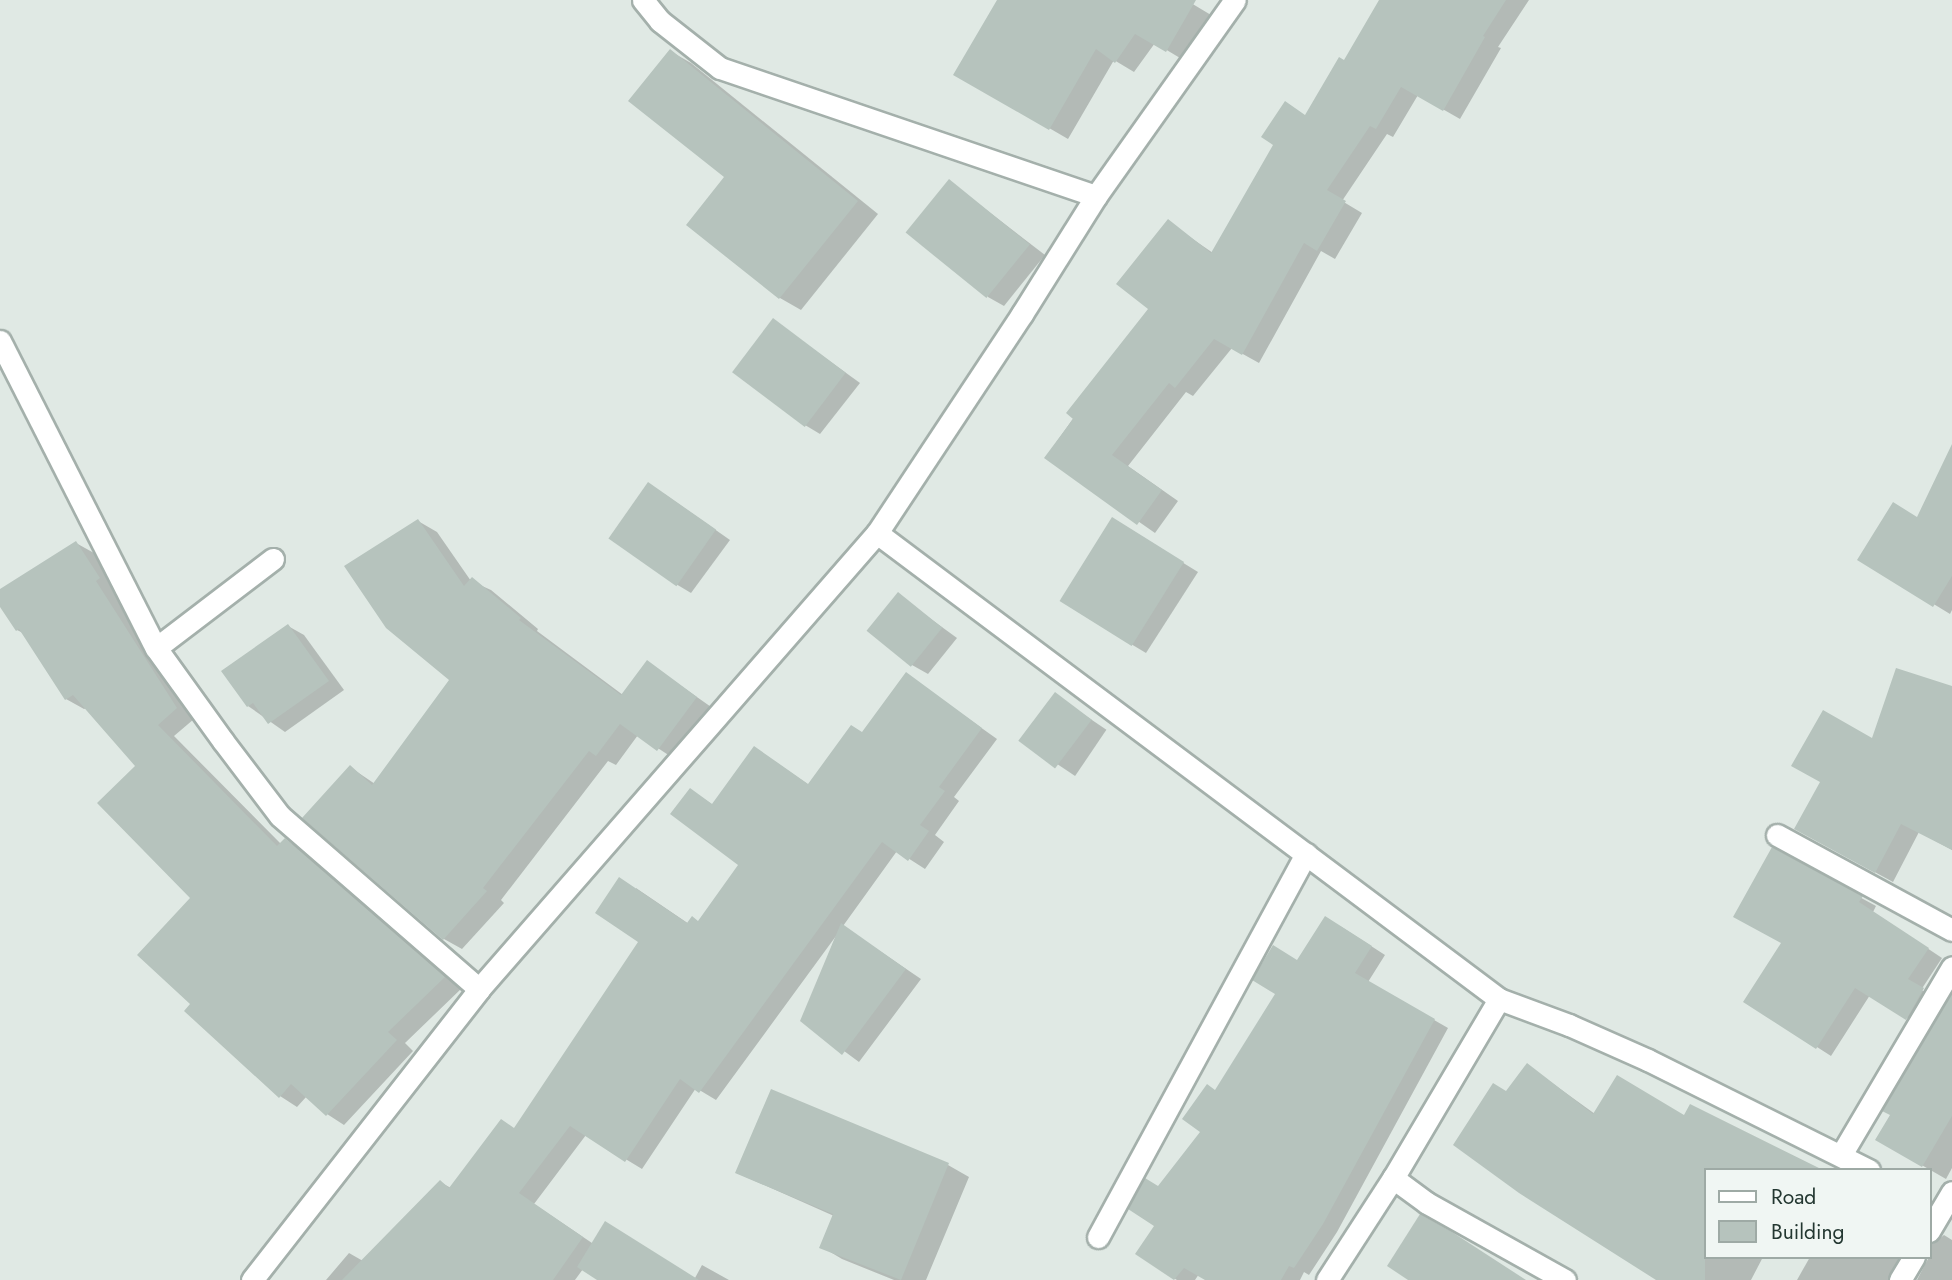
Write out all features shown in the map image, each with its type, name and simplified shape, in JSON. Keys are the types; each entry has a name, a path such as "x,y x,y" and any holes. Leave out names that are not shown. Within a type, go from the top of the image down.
{"street":[{"path":"643,0 660,21 720,68 1096,196"},
{"path":"252,1280 479,989 877,533 1022,314 1096,196 1235,0"},
{"path":"0,341 156,648 280,816 479,989"},
{"path":"877,533 1499,999 1569,1025 1648,1060 1865,1168"},
{"path":"156,648 273,559"},
{"path":"1777,835 1952,930"},
{"path":"1098,1237 1306,855"},
{"path":"1841,1155 1952,967"},
{"path":"1327,1280 1393,1178 1499,999"},
{"path":"1393,1178 1427,1203 1565,1280"},
{"path":"1931,1228 1952,1192"},
{"path":"1900,1280 1913,1259"}],"building":[{"path":"997,0 1196,0 1166,52 1135,34 1115,63 1096,49 1049,130 953,75"},
{"path":"1379,0 1506,0 1483,36 1485,37 1443,111 1401,87 1376,129 1370,126 1327,190 1346,201 1317,251 1304,243 1242,355 1214,339 1175,388 1169,383 1112,455 1162,490 1137,525 1044,458 1073,419 1066,413 1148,309 1116,284 1168,219 1211,253 1273,145 1261,137 1285,101 1305,115 1339,57 1344,60"},
{"path":"670,49 858,201 779,299 686,225 724,177 628,101"},
{"path":"949,179 1030,244 986,298 906,233"},
{"path":"773,318 846,373 805,427 732,372"},
{"path":"1952,444 1952,576 1933,607 1857,560 1893,502 1917,517"},
{"path":"648,482 716,530 676,586 608,539"},
{"path":"1112,517 1184,562 1132,646 1060,601"},
{"path":"418,519 464,586 472,577 521,618 519,620 621,695 647,660 697,697 657,751 620,724 596,756 589,751 483,888 487,891 443,940 302,818 350,765 372,785 449,680 386,628 344,566"},
{"path":"76,541 100,578 96,581 177,708 158,725 277,846 285,838 445,977 388,1032 397,1040 326,1116 291,1084 279,1098 184,1011 190,1004 137,955 190,898 97,803 135,766 73,695 65,700 19,629 16,631 0,607 0,589"},
{"path":"898,592 942,628 911,667 867,631"},
{"path":"288,624 329,681 268,724 253,703 247,707 221,671"},
{"path":"1896,668 1952,686 1952,850 1901,824 1875,873 1794,829 1820,782 1791,766 1823,710 1872,738"},
{"path":"906,672 982,728 939,787 945,791 920,825 929,831 908,861 882,842 699,1093 680,1079 625,1162 570,1126 519,1193 583,1237 553,1280 342,1280 440,1180 449,1188 501,1119 514,1128 638,942 595,913 619,877 687,923 692,916 698,921 738,865 670,814 690,788 712,804 754,746 808,784 851,725 862,732"},
{"path":"1055,692 1092,720 1055,768 1018,741"},
{"path":"1772,847 1863,896 1859,902 1929,948 1908,979 1924,988 1906,1020 1855,988 1816,1049 1743,1002 1781,943 1733,917"},
{"path":"1325,916 1372,946 1355,973 1435,1019 1323,1224 1294,1268 1289,1266 1281,1280 1205,1280 1184,1268 1174,1280 1135,1254 1154,1226 1128,1209 1145,1178 1158,1186 1200,1132 1182,1119 1207,1084 1215,1090 1275,994 1252,980 1273,945 1297,960"},
{"path":"841,923 906,969 842,1055 800,1021"},
{"path":"1952,993 1952,1116 1922,1167 1875,1140 1890,1115 1882,1111"},
{"path":"1527,1063 1593,1114 1617,1075 1684,1115 1690,1104 1819,1168 1703,1168 1705,1280 1656,1280 1519,1193 1453,1145 1493,1083 1506,1091"},
{"path":"771,1089 949,1163 901,1280 819,1248 833,1214 735,1173"},
{"path":"1420,1214 1526,1280 1408,1280 1387,1266"},
{"path":"605,1221 699,1280 597,1280 577,1267"}]}
